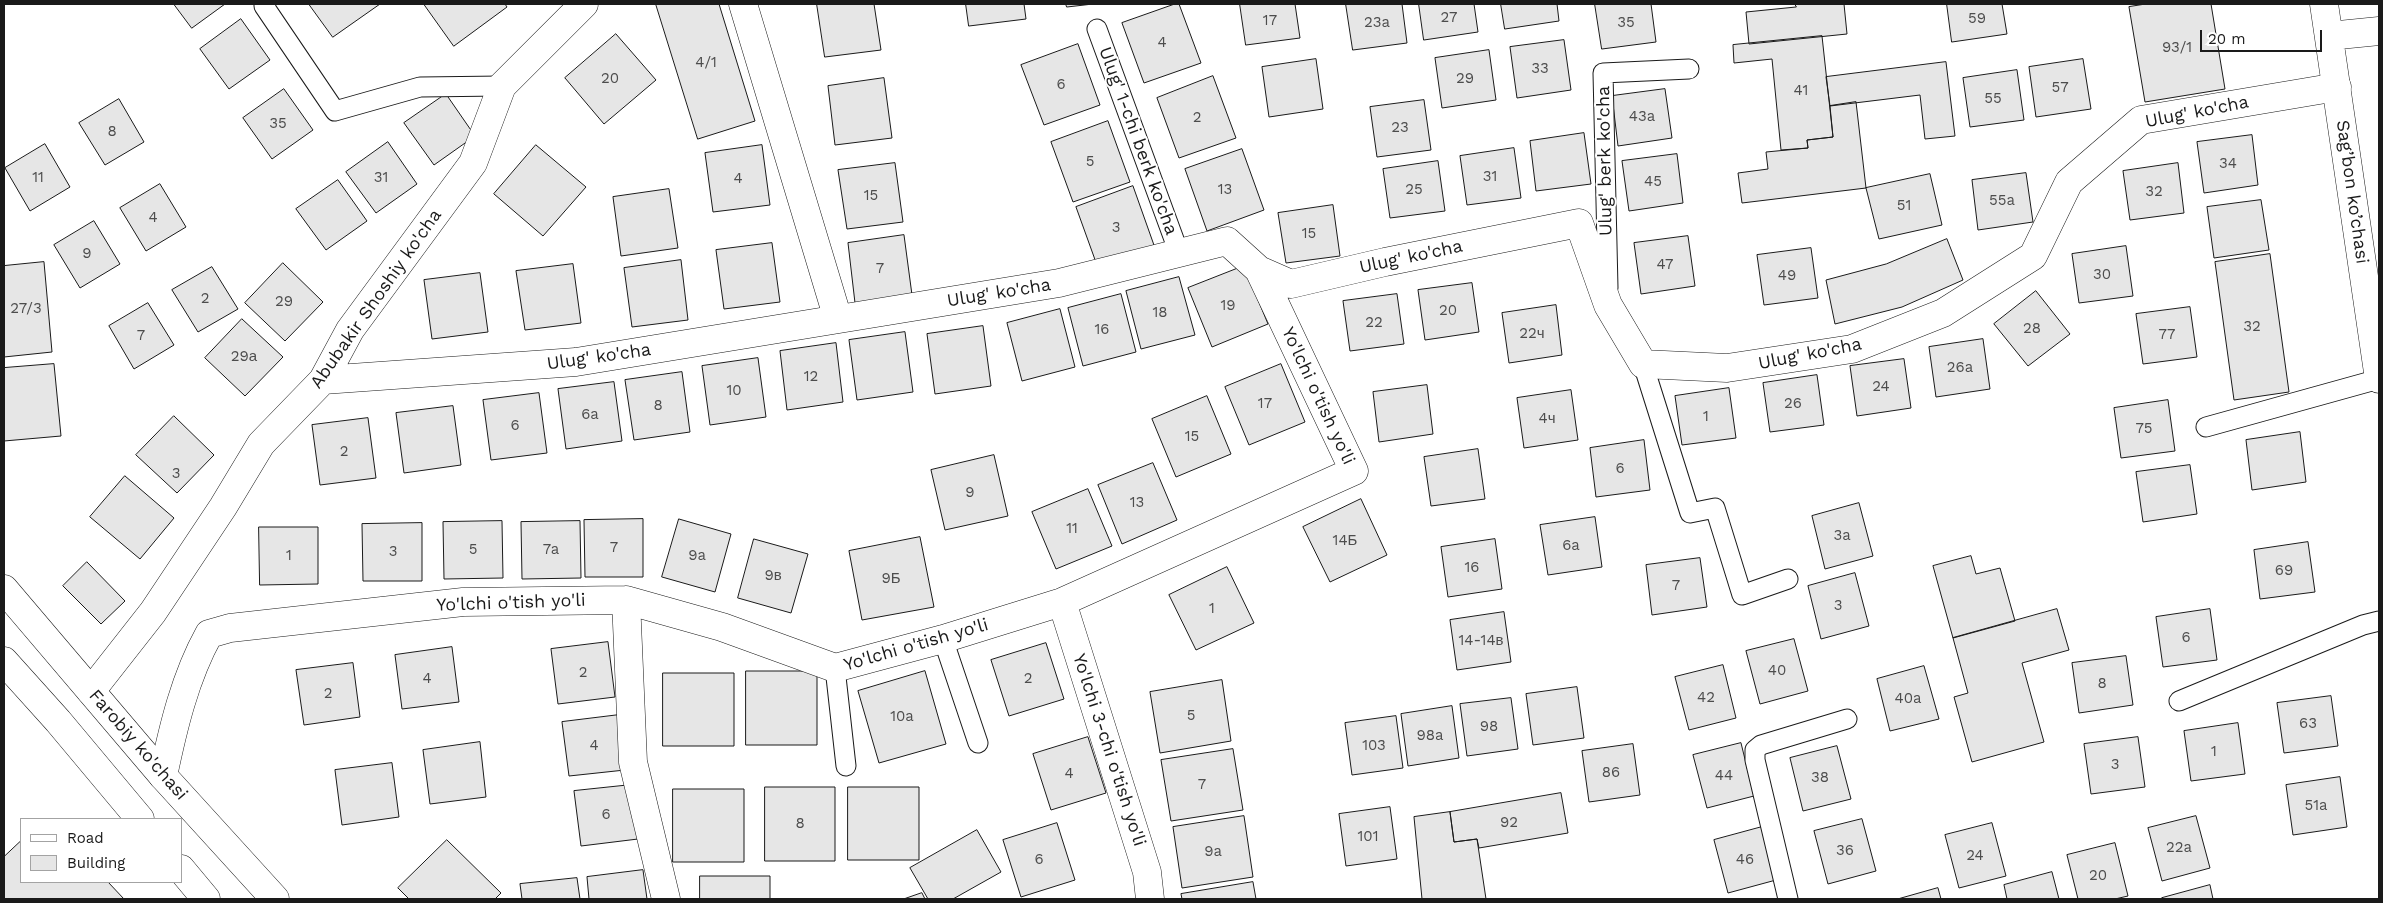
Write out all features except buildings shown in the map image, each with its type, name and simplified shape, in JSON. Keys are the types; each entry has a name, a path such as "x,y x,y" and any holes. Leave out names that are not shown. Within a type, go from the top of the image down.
{"street":[{"name":"Abubakir Shoshiy ko'cha","path":"91,691 153,612 223,507 261,444 323,380 350,330 474,163 502,86 584,4"},
{"path":"743,4 838,319"},
{"name":"Sag’bon ko’chasi","path":"2324,4 2379,379"},
{"path":"2329,36 2379,31"},
{"name":"Ulug' ko'cha","path":"323,380 576,362 1059,283 1227,241 1260,270 1291,284 1385,262 1579,223 1608,305 1643,364 1727,368 1852,349 1943,313 2033,256 2069,182 2141,120 2337,87"},
{"name":"Yo'lchi o'tish yo'li","path":"163,776 172,734 196,657 209,634 230,628 463,602 626,600 722,627 835,668 943,639 1062,602 1354,471 1260,270"},
{"name":"Farobiy ko'chasi","path":"4,589 163,776 275,899"},
{"path":"626,600 633,762 666,899"},
{"name":"Yo'lchi 3-chi o'tish yo'li","path":"1062,602 1147,872 1150,899"},
{"path":"4,661 58,721 139,818"},
{"path":"182,870 206,899"}],"lane":[{"path":"266,4 264,6 335,111 420,87 502,86"},
{"name":"Ulug' 1-chi berk ko'cha","path":"1097,29 1179,253"},
{"name":"Ulug' berk ko'cha","path":"1608,305 1603,73 1689,69"},
{"path":"1643,364 1690,513 1715,508 1742,595 1788,579"},
{"path":"2206,428 2379,379"},
{"path":"2178,701 2363,625 2379,621"},
{"path":"943,639 978,743"},
{"path":"835,668 846,766"},
{"path":"1788,899 1755,760 1755,750 1762,745 1847,719"}]}
